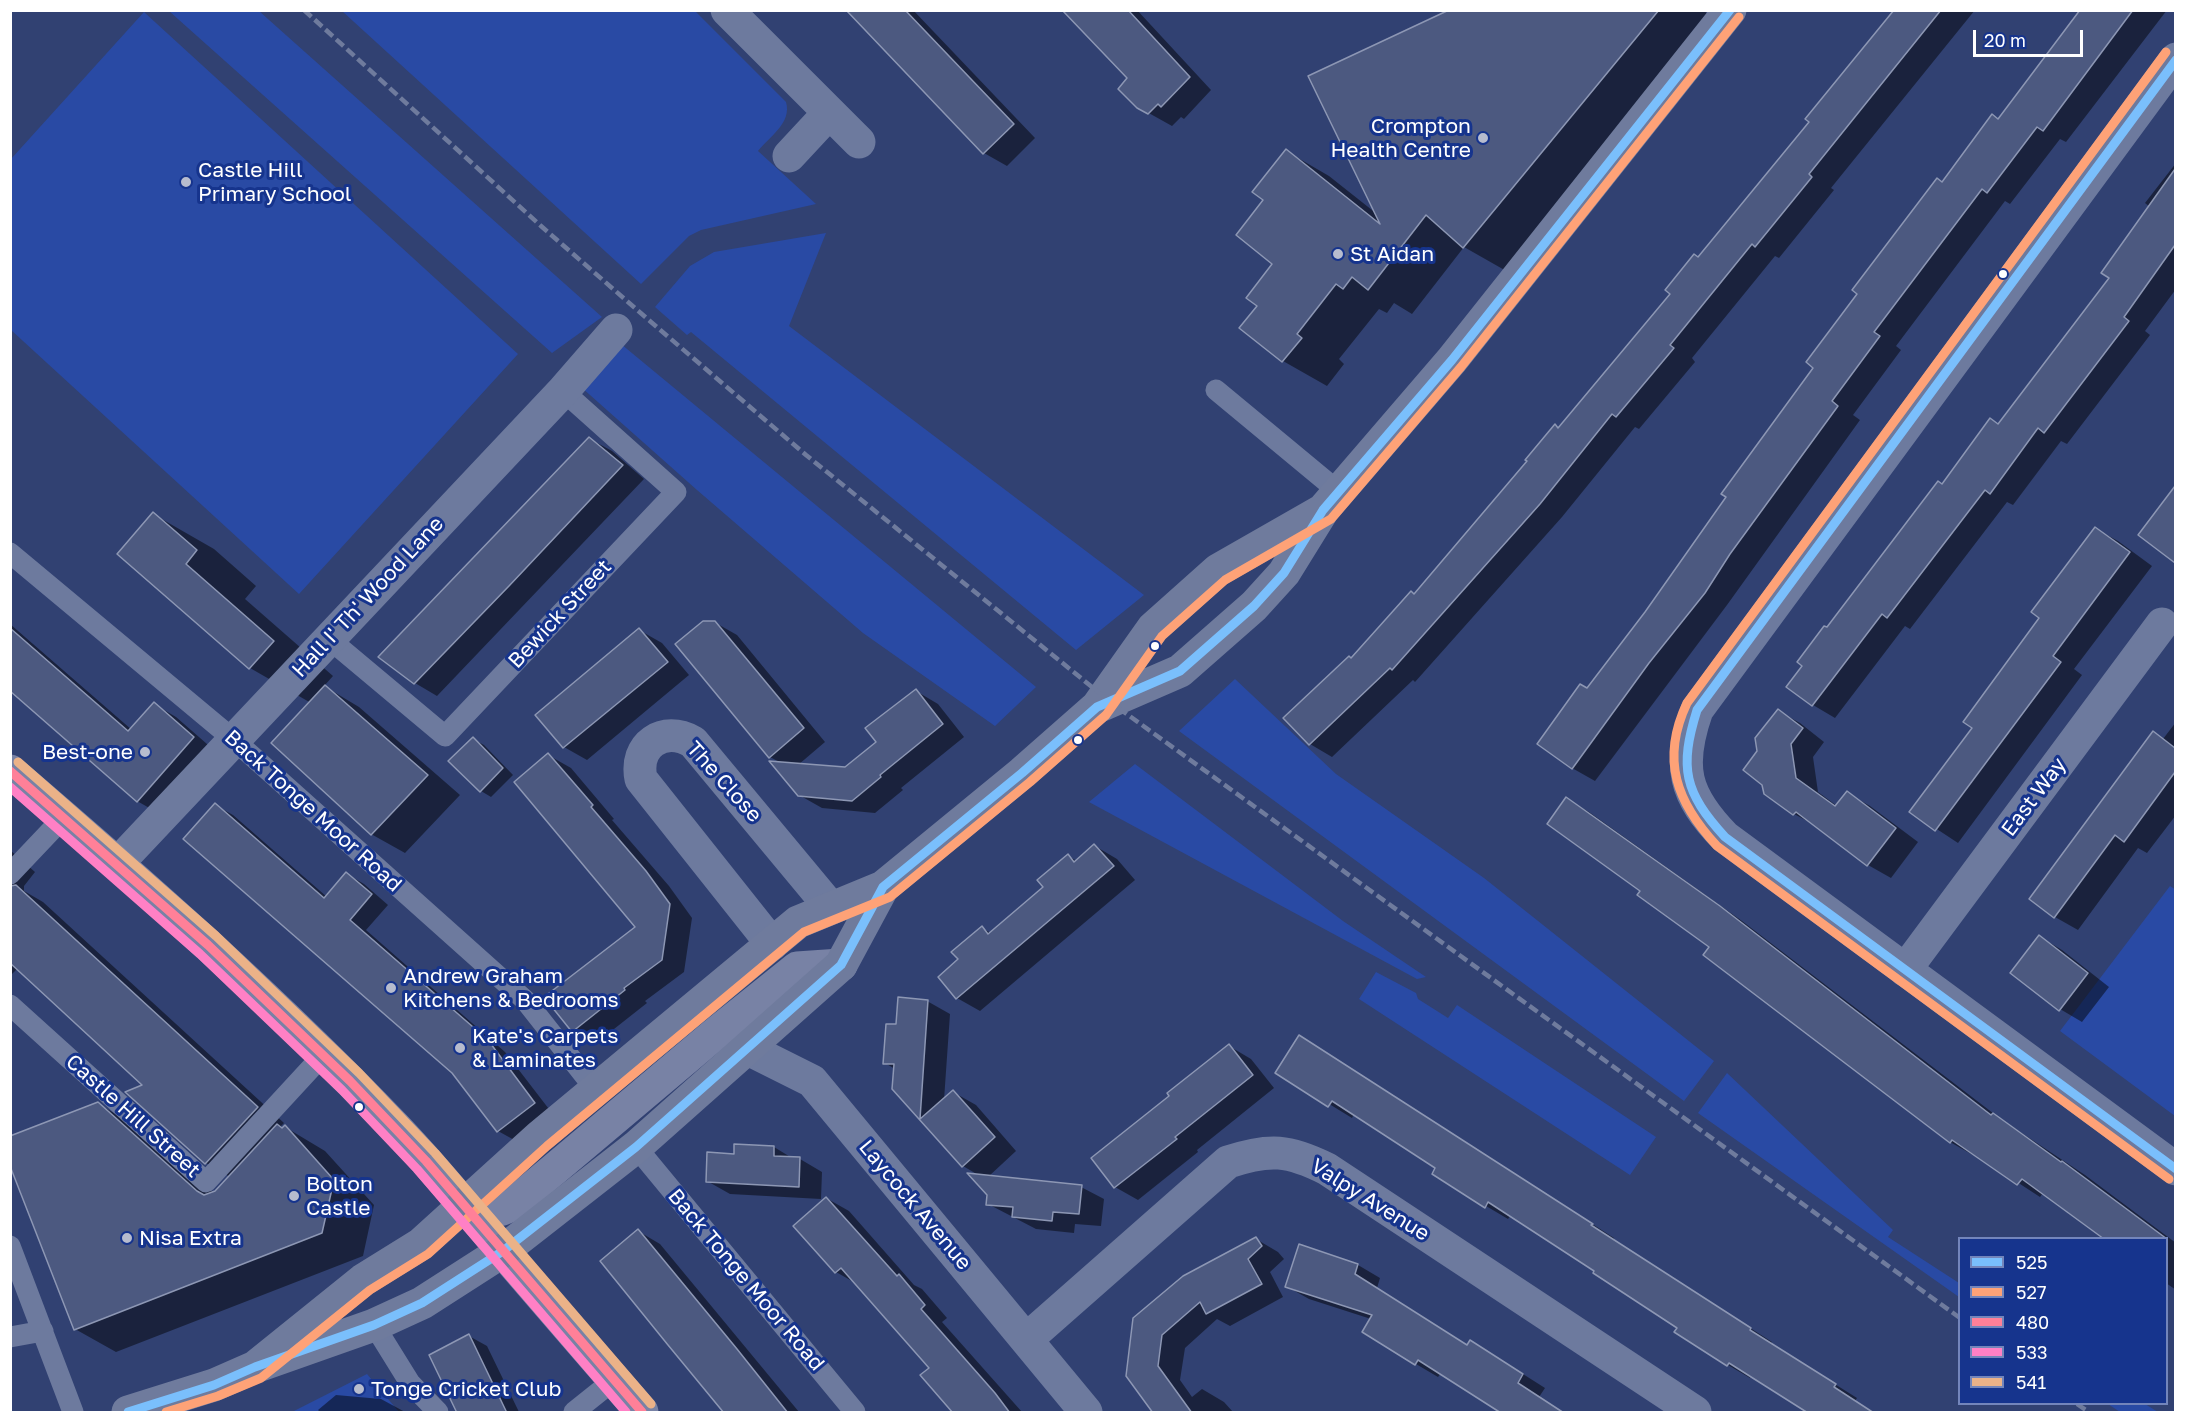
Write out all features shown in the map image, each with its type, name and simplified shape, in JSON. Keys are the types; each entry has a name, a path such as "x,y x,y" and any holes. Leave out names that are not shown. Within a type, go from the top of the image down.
{"highway":[{"path":"1097,707 1180,671 1254,606 1284,573 1331,501 1452,360 1730,10"},
{"path":"255,1367 363,1280 421,1244 539,1137 798,922 883,886 1022,773 1097,707 1153,628 1218,570 1331,501"},
{"path":"128,1413 214,1385 255,1367 374,1325 422,1303 503,1251 636,1147 841,965 883,886"}],"main road":[{"path":"10,771 118,863 324,1054 465,1204 642,1413"},
{"path":"465,1204 485,1213 496,1213 513,1204 797,968 841,965"}],"street":[{"path":"727,10 859,142"},
{"path":"2175,59 1697,710 1688,735 1686,763 1692,794 1706,818 1725,837 2175,1169"},
{"path":"789,156 829,113"},
{"name":"Hall I' Th' Wood Lane","path":"118,863 563,391 616,330"},
{"name":"East Way","path":"1905,970 2162,624"},
{"name":"The Close","path":"772,944 641,780 640,762 652,742 662,736 675,735 693,742 831,908"},
{"name":"Laycock Avenue","path":"716,1033 812,1081 1086,1413"},
{"name":"Valpy Avenue","path":"1027,1339 1228,1162 1249,1155 1271,1152 1301,1157 1328,1169 1695,1413"}],"lane":[{"path":"1216,390 1331,501"},
{"name":"Bewick Street","path":"328,638 445,736 676,492 563,391"},
{"name":"Back Tonge Moor Road","path":"10,553 233,739 525,1000 596,1090"},
{"path":"10,874 64,817"},
{"name":"Castle Hill Street","path":"10,1005 206,1182 324,1054"},
{"name":"Back Tonge Moor Road","path":"636,1147 855,1413"},
{"path":"11,1247 73,1413"},
{"path":"374,1325 410,1383 438,1413"},
{"path":"10,1336 43,1331"},
{"path":"574,1413 614,1380"}],"shaded area":[{"path":"169,11 259,11 602,317 552,353"},
{"path":"342,11 695,11 786,102 787,110 783,123 758,151 816,204 701,230 689,236 641,284"},
{"name":"Castle Hill Primary School","path":"144,12 518,354 299,594 11,330 11,159"},
{"path":"826,233 789,326 1144,595 1076,650 691,332 687,335 655,307 690,266 714,252"},
{"path":"621,344 1036,687 995,726 863,633 581,387"},
{"path":"1235,679 1336,774 1484,878 1714,1061 1684,1101 1179,731"},
{"path":"1135,764 1343,921 1426,977 1417,979 1089,802"},
{"path":"2170,886 2176,890 2175,1116 2060,1031"},
{"path":"1376,972 1416,993 1418,999 1448,1018 1457,1005 1656,1137 1630,1175 1359,999"},
{"path":"1727,1073 1893,1230 1888,1237 1958,1282 1958,1296 1698,1113"},
{"name":"Tonge Cricket Club","path":"367,1374 399,1412 292,1412"},
{"path":"2110,1405 2147,1405 2158,1412 2120,1412"}],"building":[{"path":"846,10 905,10 1014,124 983,154"},
{"path":"1062,10 1128,10 1190,77 1161,107 1158,104 1148,114 1137,108 1118,89 1127,78"},
{"name":"Crompton Health Centre","path":"1449,10 1659,10 1463,248 1426,215 1368,290 1352,277 1343,289 1336,284 1297,334 1302,338 1282,362 1239,328 1257,306 1246,298 1272,264 1236,235 1263,200 1252,192 1286,149 1380,224 1308,76"},
{"path":"1894,10 1941,10 1809,174 1812,177 1755,247 1752,244 1670,345 1674,348 1616,417 1612,414 1540,504 1392,670 1390,668 1309,745 1283,718 1349,656 1351,658 1411,591 1414,594 1527,461 1525,460 1555,424 1558,428 1670,294 1665,290 1694,254 1698,257 1809,122 1805,119"},
{"path":"2080,10 2133,10 2043,131 2037,127 1987,193 1982,189 1874,332 1880,336 1832,401 1838,406 1730,554 1705,593 1649,663 1572,769 1537,744 1580,684 1587,688 1645,612 1726,497 1721,494 1813,368 1806,362 1857,294 1852,290 1937,178 1942,182 1992,114 1998,119"},
{"path":"2175,169 2175,245 2124,317 2129,321 2044,433 2038,428 1990,494 1985,490 1887,618 1882,614 1812,706 1786,687 1802,666 1797,662 1824,626 1827,627 1938,481 1942,484 1990,418 1998,424 2109,278 2101,273"},
{"path":"589,437 623,465 509,586 414,684 378,657"},
{"path":"2175,486 2175,563 2138,535"},
{"path":"153,512 197,550 186,564 274,641 249,669 117,554"},
{"path":"2095,527 2130,552 2053,656 2061,662 1935,831 1909,812 1972,728 1963,722 2039,618 2031,612"},
{"path":"703,621 715,621 804,728 769,758 675,644"},
{"path":"10,628 128,731 154,702 194,737 137,802 10,691"},
{"path":"639,628 668,662 563,748 535,715"},
{"path":"325,685 428,775 371,835 271,743"},
{"path":"916,689 943,724 852,801 798,796 769,761 845,767 876,742 865,728"},
{"path":"1778,709 1803,728 1791,744 1796,778 1835,806 1847,791 1896,828 1867,866 1796,812 1793,815 1764,794 1762,785 1743,770 1757,751 1755,738"},
{"path":"2153,731 2175,748 2175,772 2124,842 2115,835 2054,918 2029,899"},
{"path":"473,737 503,768 480,792 448,761"},
{"path":"548,753 593,805 591,807 646,871 670,904 662,960 624,988 625,990 572,1032 544,997 635,927 514,782"},
{"path":"1566,797 1720,906 1991,1115 1993,1113 2062,1161 2164,1237 2101,1237 2022,1179 2017,1185 1952,1140 1950,1143 1703,955 1709,947 1637,895 1640,891 1547,824"},
{"path":"215,803 324,898 346,872 372,894 350,920 488,1040 535,1103 497,1132 452,1073 183,839"},
{"path":"1094,844 1114,866 956,999 938,977 958,959 951,952 982,926 988,934 1043,887 1037,880 1068,854 1074,862"},
{"path":"16,885 258,1107 205,1164 125,1092 142,1085 10,963 10,886"},
{"path":"2039,935 2088,973 2059,1011 2010,973"},
{"path":"898,997 928,1000 920,1119 953,1090 995,1137 962,1167 892,1089 894,1064 883,1064 886,1024 896,1024"},
{"path":"1299,1035 1593,1224 1591,1225 1836,1384 1834,1387 1874,1413 1808,1413 1729,1363 1727,1366 1674,1332 1677,1328 1488,1202 1485,1208 1432,1174 1435,1168 1332,1101 1328,1107 1275,1073"},
{"path":"1229,1044 1253,1075 1114,1188 1091,1158 1169,1096 1167,1093"},
{"name":"Nisa Extra","path":"98,1102 204,1195 215,1191 277,1124 282,1128 285,1125 334,1180 322,1233 74,1330 10,1166 10,1136"},
{"path":"734,1144 774,1146 774,1156 800,1157 799,1187 706,1182 707,1152 734,1154"},
{"path":"967,1173 1082,1185 1079,1214 1053,1212 1052,1221 1012,1217 1013,1207 986,1205 987,1195"},
{"path":"826,1197 897,1276 899,1274 925,1305 921,1309 1010,1413 953,1413 920,1375 929,1368 841,1268 835,1273 793,1226"},
{"path":"638,1229 788,1413 724,1413 668,1345 600,1261"},
{"path":"1256,1237 1262,1246 1248,1259 1262,1284 1206,1314 1200,1302 1162,1335 1158,1366 1192,1413 1153,1413 1126,1376 1133,1318 1183,1276"},
{"path":"1299,1244 1358,1264 1355,1274 1467,1345 1470,1340 1523,1374 1518,1383 1564,1413 1501,1413 1418,1360 1415,1365 1362,1332 1372,1315 1285,1287"},
{"path":"469,1334 507,1413 457,1413 429,1355"}],"railway":[{"path":"304,10 541,226 806,455 1113,704 1958,1317"},
{"path":"2078,1405 2089,1412"}],"transit line":[{"name":"525","path":"128,1412 214,1385 255,1367 374,1325 422,1303 503,1251 636,1147 841,965 883,887 1022,773 1097,707 1180,671 1254,606 1284,573 1323,510 1452,360 1730,10"},
{"name":"527","path":"166,1412 218,1396 261,1378 370,1290 428,1254 547,1146 804,932 890,897 1030,782 1106,715 1162,636 1225,580 1331,519 1461,367 1739,17"},
{"name":"527","path":"2166,52 1687,703 1679,724 1674,762 1683,797 1703,830 1717,846 2169,1179"},
{"name":"525","path":"2176,60 1697,710 1691,730 1687,764 1693,792 1711,821 1725,837 2176,1169"},
{"name":"541","path":"18,762 216,936 359,1073 435,1153 651,1404"},
{"name":"480","path":"10,771 208,945 350,1081 426,1161 642,1412"},
{"name":"533","path":"10,787 200,954 342,1090 417,1169 626,1412"}],"place":[{"name":"Crompton Health Centre","path":"1483,138"},
{"name":"Castle Hill Primary School","path":"186,182"},
{"name":"St Aidan","path":"1338,254"},
{"name":"Best-one","path":"145,752"},
{"name":"Andrew Graham Kitchens & Bedrooms","path":"391,988"},
{"name":"Kate's Carpets & Laminates","path":"460,1048"},
{"name":"Bolton Castle","path":"294,1196"},
{"name":"Nisa Extra","path":"127,1238"},
{"name":"Tonge Cricket Club","path":"359,1389"}]}
